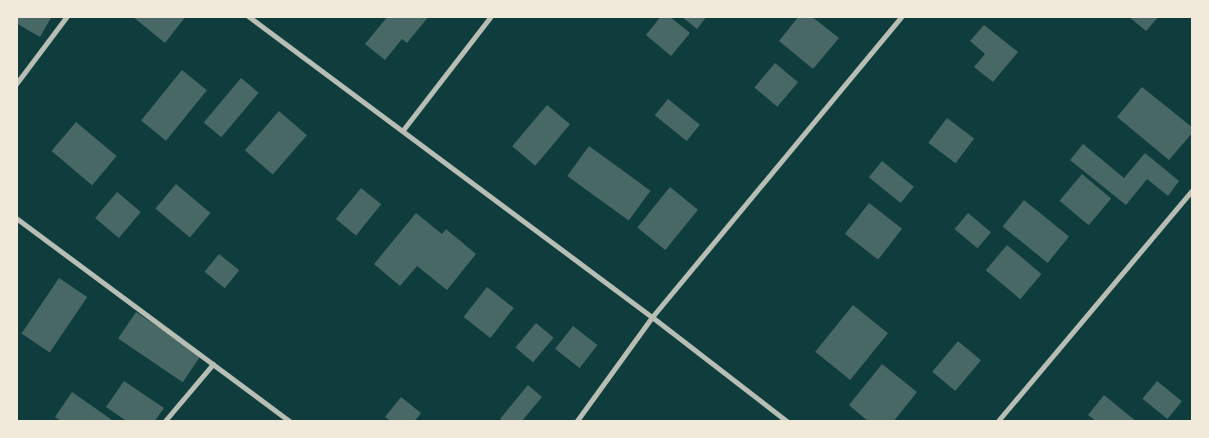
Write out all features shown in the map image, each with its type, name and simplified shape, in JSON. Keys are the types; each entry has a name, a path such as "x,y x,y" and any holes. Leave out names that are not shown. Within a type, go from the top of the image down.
{"street":[{"path":"16,84 67,16"},
{"path":"248,16 652,317 788,422"},
{"path":"403,130 492,16"},
{"path":"576,422 652,317 902,16"},
{"path":"997,422 1193,189"},
{"path":"16,218 290,422"},
{"path":"164,422 213,364"}],"building":[{"path":"16,16 52,16 40,37 16,23"},
{"path":"132,16 186,16 165,43"},
{"path":"388,16 429,16 407,43 402,39 385,60 365,44"},
{"path":"661,16 669,16 690,33 671,56 646,35"},
{"path":"681,16 707,16 697,29"},
{"path":"799,16 811,16 839,38 813,69 779,41"},
{"path":"1128,16 1159,16 1146,31"},
{"path":"984,25 1018,52 993,82 974,67 985,54 970,41"},
{"path":"775,63 798,82 777,107 754,88"},
{"path":"182,70 207,90 166,141 141,121"},
{"path":"241,78 259,93 221,137 204,122"},
{"path":"1142,87 1193,128 1193,132 1169,160 1117,117"},
{"path":"668,99 700,125 687,141 655,115"},
{"path":"547,105 570,124 535,166 512,146"},
{"path":"279,111 307,135 273,175 245,150"},
{"path":"947,118 974,138 955,163 928,143"},
{"path":"76,122 117,156 92,185 52,151"},
{"path":"1083,144 1124,178 1145,153 1179,181 1168,196 1147,179 1126,205 1070,160"},
{"path":"589,146 650,191 629,221 567,176"},
{"path":"882,161 914,187 901,203 869,177"},
{"path":"1082,174 1111,198 1089,225 1060,201"},
{"path":"176,184 210,213 190,237 155,209"},
{"path":"670,187 698,210 665,250 637,227"},
{"path":"361,188 381,204 356,235 336,219"},
{"path":"117,192 141,212 119,238 95,218"},
{"path":"1024,200 1069,237 1048,263 1003,226"},
{"path":"869,203 902,229 878,260 845,234"},
{"path":"416,213 442,234 446,229 476,254 447,290 417,266 400,286 374,264"},
{"path":"968,213 991,232 977,248 955,229"},
{"path":"1007,245 1041,274 1020,299 986,270"},
{"path":"219,254 239,270 225,288 205,272"},
{"path":"59,278 87,297 50,353 22,334"},
{"path":"487,287 514,308 490,338 464,317"},
{"path":"853,305 888,333 850,380 815,352"},
{"path":"136,312 201,356 183,382 118,339"},
{"path":"536,323 554,338 533,362 515,348"},
{"path":"573,326 597,345 580,368 555,349"},
{"path":"958,341 981,360 955,391 932,372"},
{"path":"882,364 917,392 893,422 869,422 849,405"},
{"path":"124,381 164,408 154,422 128,422 106,407"},
{"path":"1157,381 1182,401 1167,419 1143,399"},
{"path":"528,385 542,397 521,422 504,422 500,419"},
{"path":"72,392 115,422 62,422 55,417"},
{"path":"1104,395 1137,422 1097,422 1088,415"},
{"path":"401,397 421,413 414,422 392,422 385,417"}]}
